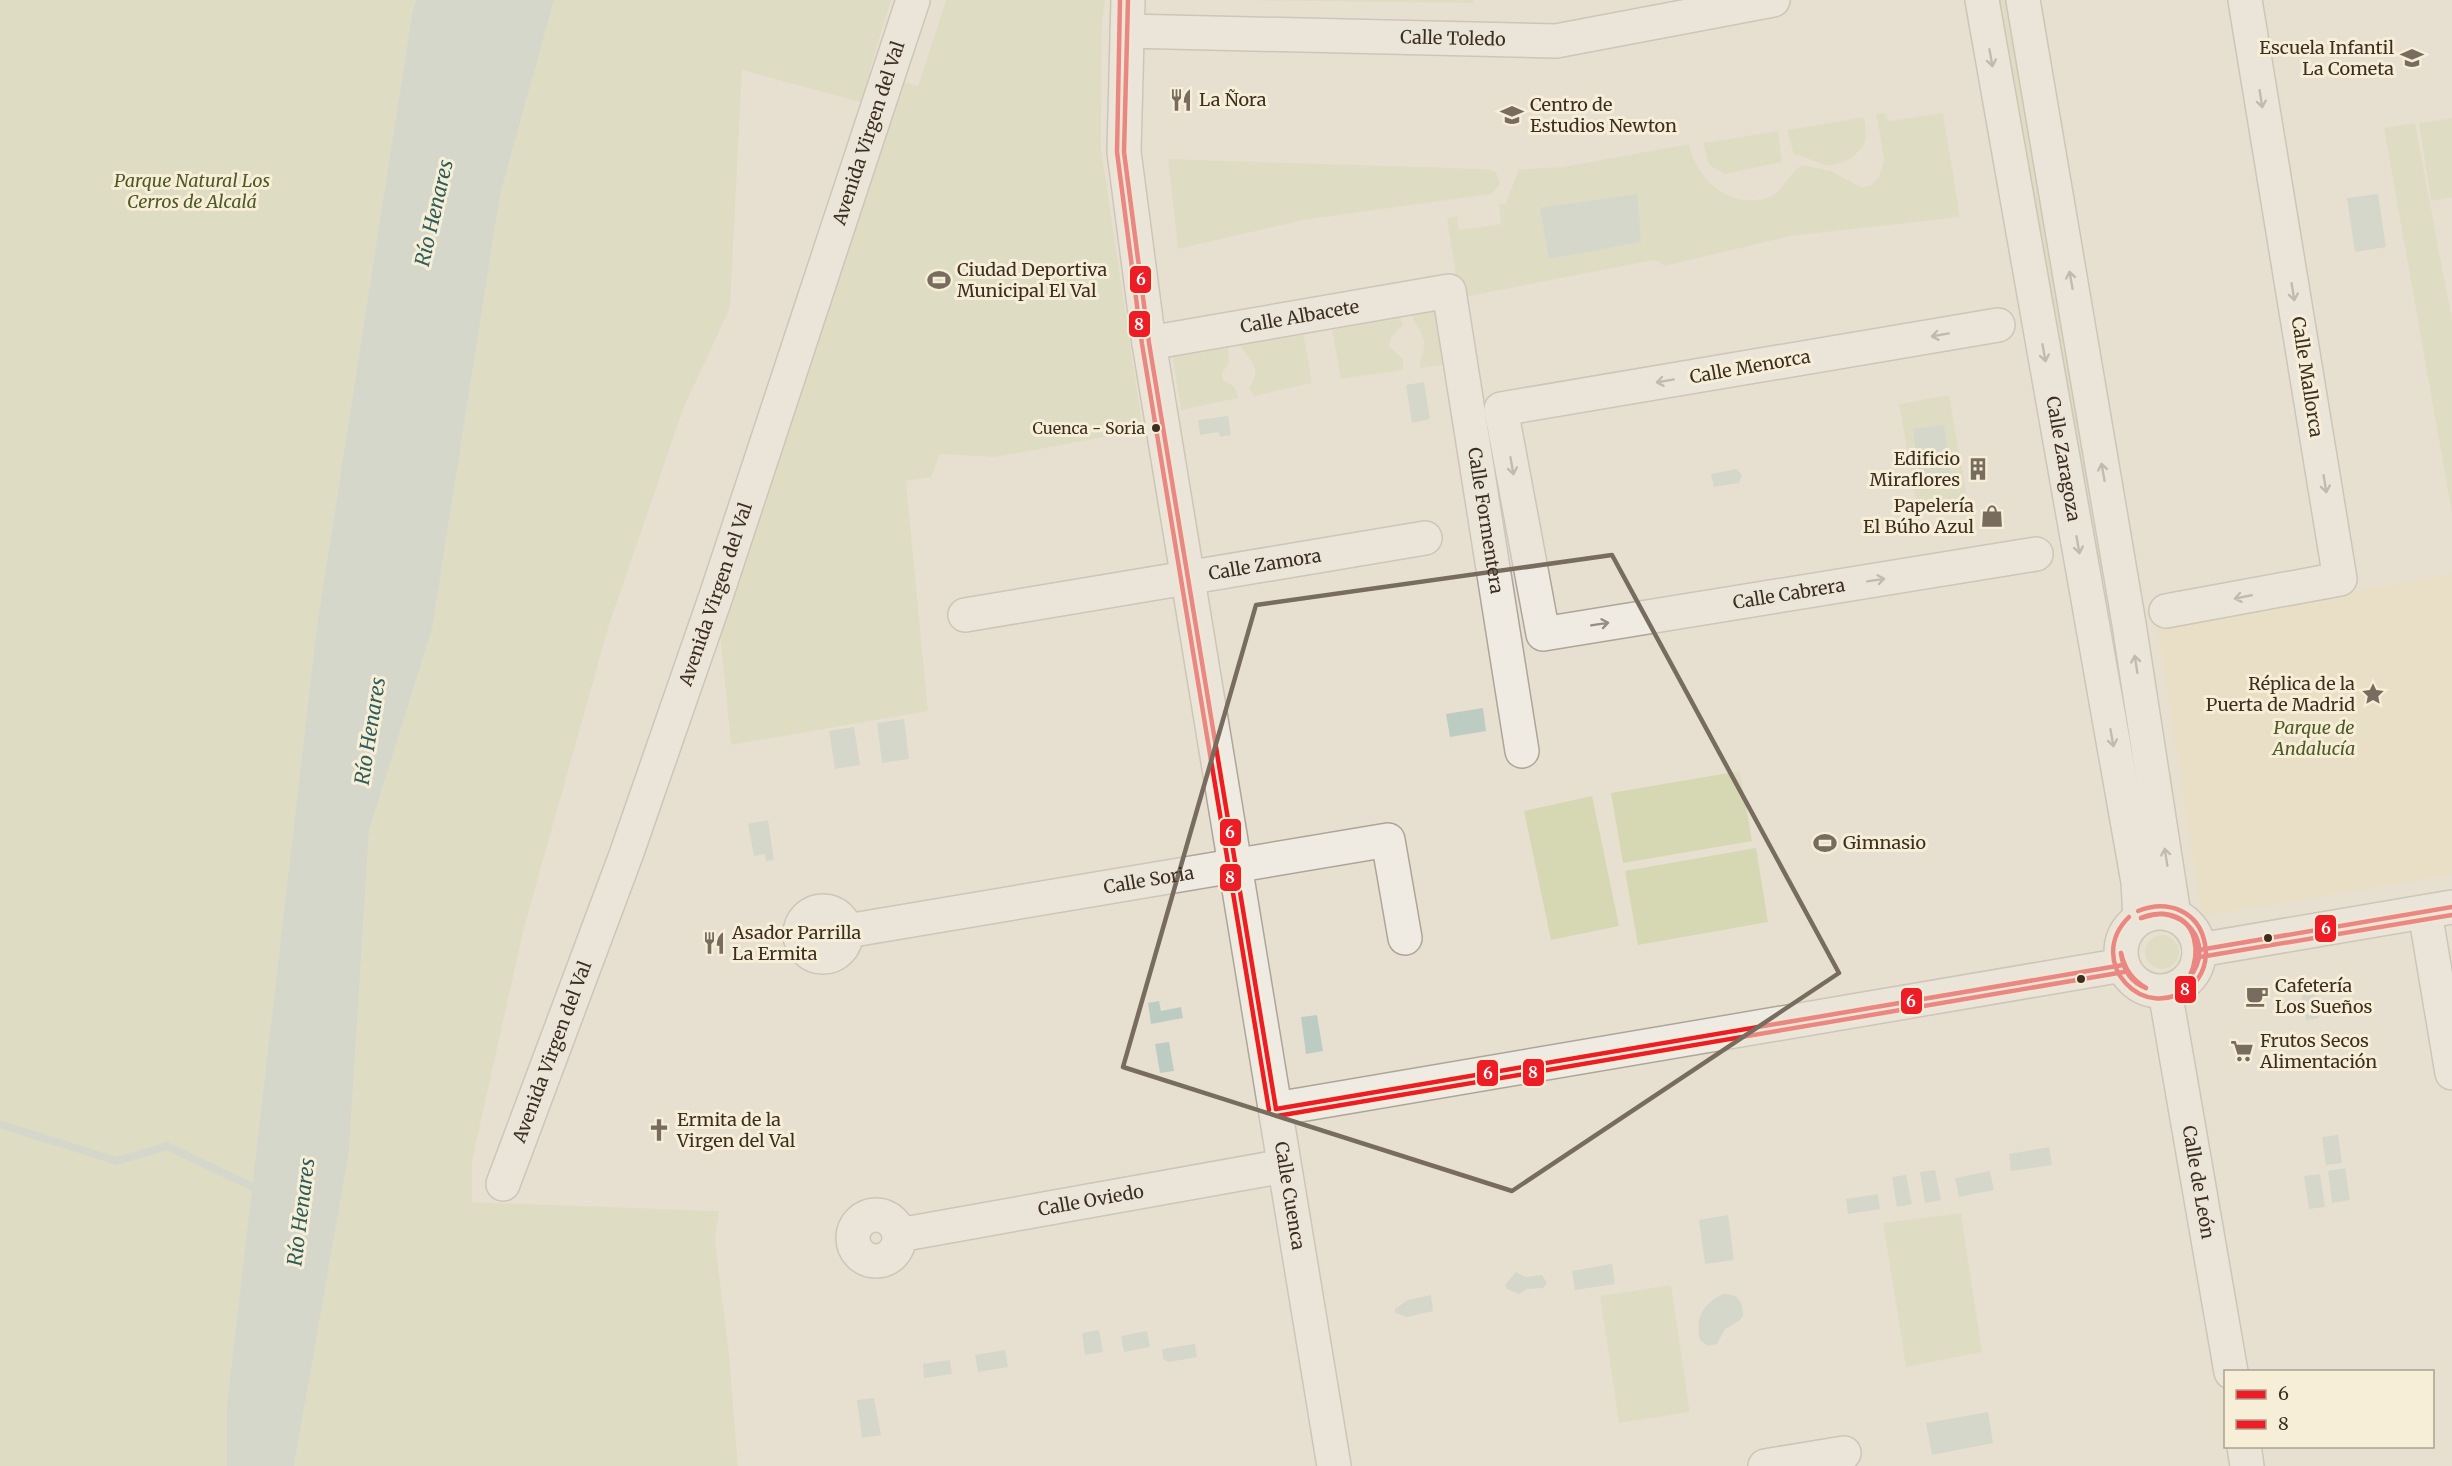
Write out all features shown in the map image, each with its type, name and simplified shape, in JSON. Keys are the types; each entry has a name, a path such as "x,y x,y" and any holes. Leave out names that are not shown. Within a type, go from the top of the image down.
{"street":[{"name":"Avenida Virgen del Val","path":"503,1184 626,855 716,596 913,0"},
{"name":"Calle Toledo","path":"1127,16 1556,41 1773,0"},
{"name":"Calle Zaragoza","path":"1982,0 2136,870 2140,918"},
{"name":"Calle Zaragoza","path":"2023,0 2129,624 2174,915"},
{"name":"Calle Mallorca","path":"2166,611 2340,579 2245,0"},
{"name":"Calle Cuenca","path":"1127,16 1124,152 1149,343 1334,1466"},
{"name":"Calle Albacete","path":"1149,343 1449,291"},
{"name":"Calle Formentera","path":"1449,291 1522,751"},
{"name":"Calle Menorca","path":"1501,409 1998,325"},
{"name":"Calle Formentera","path":"1501,409 1543,634"},
{"name":"Calle Zamora","path":"965,615 1425,538"},
{"name":"Calle Cabrera","path":"1543,634 2036,554"},
{"name":"Calle Soria","path":"847,931 1388,840 1405,938"},
{"path":"2199,950 2438,910 2452,1073"},
{"path":"2156,913 2174,915 2192,929 2199,950 2194,970 2188,979 2177,987 2165,991 2151,990 2139,985 2129,976 2123,965 2120,951 2123,938 2129,927 2140,918 2156,913"},
{"path":"1276,1109 2123,965"},
{"name":"Calle de León","path":"2165,991 2231,1370"},
{"name":"Calle Oviedo","path":"899,1236 1284,1166"},
{"path":"2244,1448 2247,1466"},
{"path":"1765,1466 1844,1453"}],"highlighted area":[{"path":"1612,555 1839,973 1512,1191 1123,1067 1256,605"}],"green space":[{"name":"Parque Natural Los Cerros de Alcalá","path":"0,0 416,0 317,626 227,1404 227,1466 0,1466"},
{"path":"554,0 891,0 869,73 918,86 946,0 1105,0 1102,23 1101,148 1143,430 995,457 940,454 931,477 906,481 928,711 731,745 716,596 878,107 742,70 730,308 684,407 609,625 524,928 472,1161 472,1202 719,1211 715,1241 729,1354 738,1466 294,1466 349,1151 369,831 432,629 500,195"},
{"path":"1232,0 1473,0 1473,3"},
{"path":"1995,0 2011,0 2109,574 2094,577"},
{"path":"1886,113 1888,121 1943,113 1960,217 1790,236 1665,266 1654,260 1459,298 1447,218 1457,216 1459,230 1501,224 1499,204 1506,203 1519,169 1563,167 1689,144 1699,169 1707,180 1717,189 1741,200 1769,197 1783,186 1802,165 1831,171 1861,187 1870,186 1879,177 1884,160 1876,114"},
{"path":"1864,117 1865,141 1859,151 1849,159 1837,164 1826,165 1794,155 1787,130"},
{"path":"2452,118 2452,198 2431,201 2419,123"},
{"path":"2415,123 2452,320 2452,514 2384,128"},
{"path":"1778,131 1782,162 1725,174 1709,165 1703,143"},
{"path":"1168,159 1488,169 1496,172 1500,184 1491,194 1303,220 1178,249"},
{"path":"1448,308 1457,363 1420,368 1424,347 1423,339 1411,313"},
{"path":"1395,316 1400,317 1403,325 1391,338 1389,346 1403,359 1403,370 1341,379 1332,330"},
{"path":"1304,335 1312,383 1254,396 1249,388 1255,368 1238,342"},
{"path":"1228,344 1229,362 1222,374 1223,380 1235,387 1238,398 1181,410 1172,354"},
{"path":"1949,395 1968,503 1918,511 1899,404"},
{"path":"1740,771 1752,841 1623,863 1611,793"},
{"path":"1592,796 1619,926 1551,940 1524,811"},
{"path":"1756,848 1768,922 1638,945 1625,871"},
{"path":"2162,935 2174,940 2179,952 2174,964 2162,969 2150,964 2145,952 2150,940"},
{"path":"1961,1213 1982,1352 1906,1367 1883,1223"},
{"path":"1671,1285 1690,1412 1619,1423 1600,1296"}],"sand":[{"name":"Parque de Andalucía","path":"2452,575 2452,875 2202,916 2156,622"}],"water":[{"name":"Río Henares","path":"416,0 554,0 500,195 432,629 369,831 349,1151 294,1466 227,1466 227,1404 317,626"},
{"path":"1637,194 1641,242 1549,259 1540,208"},
{"path":"2378,194 2386,247 2355,252 2347,198"},
{"path":"1424,382 1430,419 1412,423 1406,385"},
{"path":"1228,416 1231,435 1220,437 1219,432 1200,435 1198,420"},
{"path":"1944,425 1951,476 1920,482 1913,429"},
{"path":"1736,469 1742,475 1739,483 1714,487 1711,474"},
{"path":"1483,708 1486,731 1450,737 1446,714"},
{"path":"904,719 909,759 882,763 877,723"},
{"path":"854,727 860,765 835,769 829,731"},
{"path":"768,820 774,860 766,861 765,854 754,856 748,824"},
{"path":"2315,990 2319,1018 2306,1020 2301,992"},
{"path":"1159,1001 1161,1011 1181,1007 1183,1018 1151,1024 1148,1003"},
{"path":"1317,1015 1323,1051 1306,1054 1301,1017"},
{"path":"1169,1042 1174,1071 1160,1073 1155,1044"},
{"path":"2338,1135 2342,1163 2326,1165 2322,1137"},
{"path":"2049,1147 2052,1165 2011,1171 2009,1154"},
{"path":"2345,1168 2350,1200 2332,1203 2328,1171"},
{"path":"1935,1170 1941,1200 1925,1203 1920,1172"},
{"path":"1990,1171 1994,1190 1959,1197 1955,1178"},
{"path":"2320,1174 2325,1207 2309,1209 2304,1176"},
{"path":"1906,1175 1912,1204 1897,1207 1892,1177"},
{"path":"1878,1194 1880,1209 1848,1214 1846,1199"},
{"path":"1728,1215 1734,1260 1705,1264 1699,1220"},
{"path":"1612,1264 1615,1284 1575,1290 1572,1271"},
{"path":"1516,1272 1526,1277 1542,1275 1547,1283 1543,1288 1527,1289 1519,1294 1507,1289 1505,1285"},
{"path":"1723,1294 1739,1299 1743,1316 1725,1329 1717,1344 1708,1346 1700,1340 1700,1319 1705,1307"},
{"path":"1431,1295 1433,1311 1407,1317 1395,1313 1395,1309 1408,1300"},
{"path":"1099,1330 1103,1352 1085,1355 1082,1333"},
{"path":"1147,1331 1150,1347 1124,1352 1121,1336"},
{"path":"1195,1344 1197,1357 1169,1362 1163,1359 1162,1349"},
{"path":"1005,1350 1008,1367 978,1372 975,1355"},
{"path":"950,1360 952,1374 924,1378 923,1364"},
{"path":"874,1398 881,1435 862,1438 857,1400"},
{"path":"1988,1412 1993,1443 1932,1455 1926,1423"}],"waterway":[{"path":"2,1125 117,1161 167,1146 259,1190"}],"transit line":[{"name":"8","path":"1120,0 1117,152 1142,344 1269,1110"},
{"name":"6","path":"1128,0 1124,152 1149,343 1276,1109"},
{"name":"8","path":"2129,917 2117,934 2113,952 2116,969 2125,983 2139,993 2155,998 2173,996 2191,986 2201,973 2206,956 2202,933 2196,923 2189,916 2171,907 2160,906 2138,911"},
{"name":"6","path":"2199,950 2452,907"},
{"name":"6","path":"2141,918 2156,914 2169,915 2181,920 2191,928 2197,939 2199,951 2197,965 2189,978"},
{"name":"6","path":"2141,918 2165,914 2176,917 2190,929 2194,938 2195,958 2189,978"},
{"name":"8","path":"2200,957 2452,915"},
{"name":"6","path":"2121,953 2130,974 2146,988"},
{"name":"6","path":"2121,953 2128,975 2146,988"},
{"name":"6","path":"1276,1109 2123,965"},
{"name":"8","path":"1277,1116 2124,972"}],"place":[{"name":"Escuela Infantil La Cometa","path":"2412,58"},
{"name":"La Ñora","path":"1181,100"},
{"name":"Centro de Estudios Newton","path":"1512,115"},
{"name":"Ciudad Deportiva Municipal El Val","path":"939,280"},
{"name":"Cuenca - Soria","path":"1156,428"},
{"name":"Edificio Miraflores","path":"1978,469"},
{"name":"Papelería El Búho Azul","path":"1992,516"},
{"name":"Réplica de la Puerta de Madrid","path":"2373,694"},
{"name":"Gimnasio","path":"1825,843"},
{"name":"Asador Parrilla La Ermita","path":"714,943"},
{"name":"Cafetería Los Sueños","path":"2257,996"},
{"name":"Frutos Secos Alimentación","path":"2242,1051"},
{"name":"Ermita de la Virgen del Val","path":"659,1130"}]}
